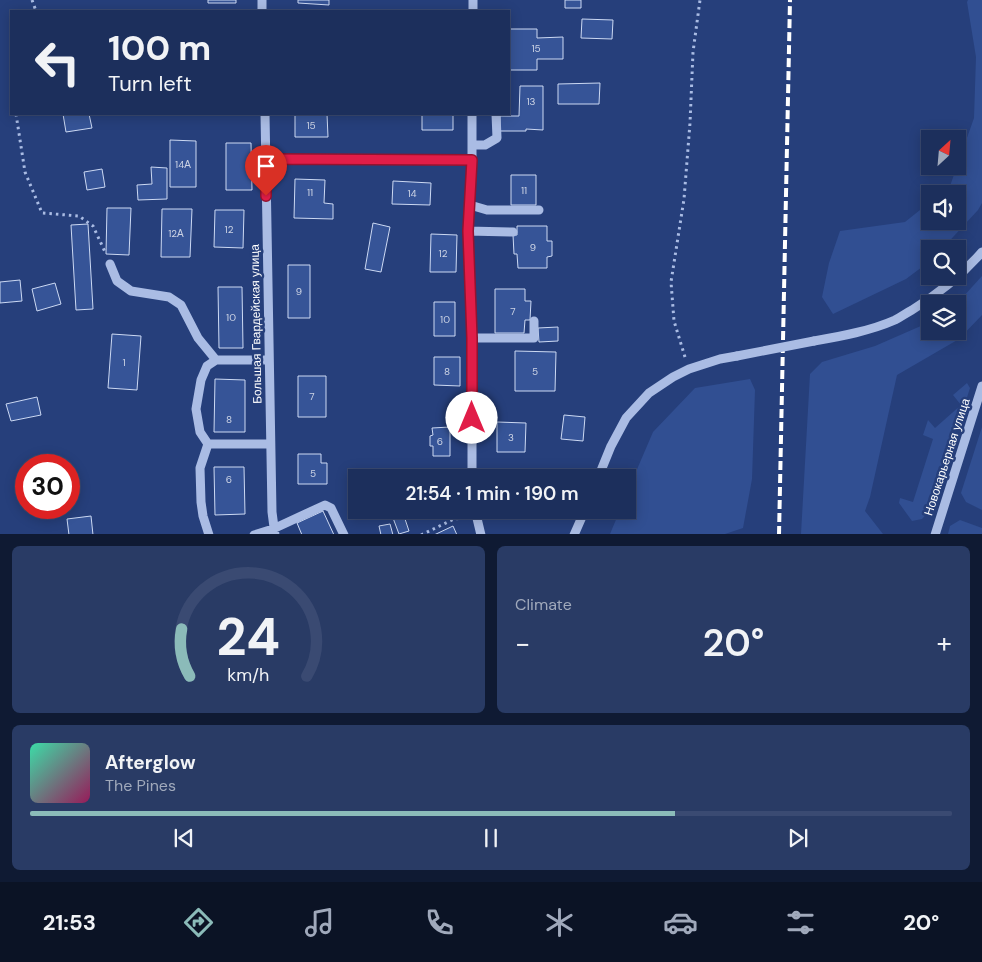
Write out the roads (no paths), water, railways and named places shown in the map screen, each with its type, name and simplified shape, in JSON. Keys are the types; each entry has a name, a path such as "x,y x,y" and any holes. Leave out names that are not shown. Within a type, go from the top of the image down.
{"street":[{"name":"Большая Гвардейская улица","path":"265,115 270,444 274,532"},
{"path":"472,115 472,160 468,231 472,338 472,469"},
{"path":"472,145 485,145 497,138 496,115"},
{"path":"266,159 472,160"},
{"path":"470,205 487,210 539,210"},
{"path":"468,231 513,232"},
{"path":"602,469 626,418 649,393 673,377 689,369 720,359 856,333 896,320 952,282 982,252"},
{"path":"110,264 117,281 131,291 169,297 181,305 198,338 216,360"},
{"path":"472,338 534,338 534,321"},
{"path":"208,444 200,432 196,409 201,380 207,366 216,360 269,360"},
{"name":"Новокарьерная улица","path":"935,534 982,386"},
{"path":"208,444 270,444"},
{"path":"208,444 200,468 201,502 209,534"},
{"path":"254,534 274,532 326,505 331,508 344,534"},
{"path":"477,519 481,534"},
{"path":"574,534 580,519"}],"railway":[{"path":"779,534 790,0"}]}
